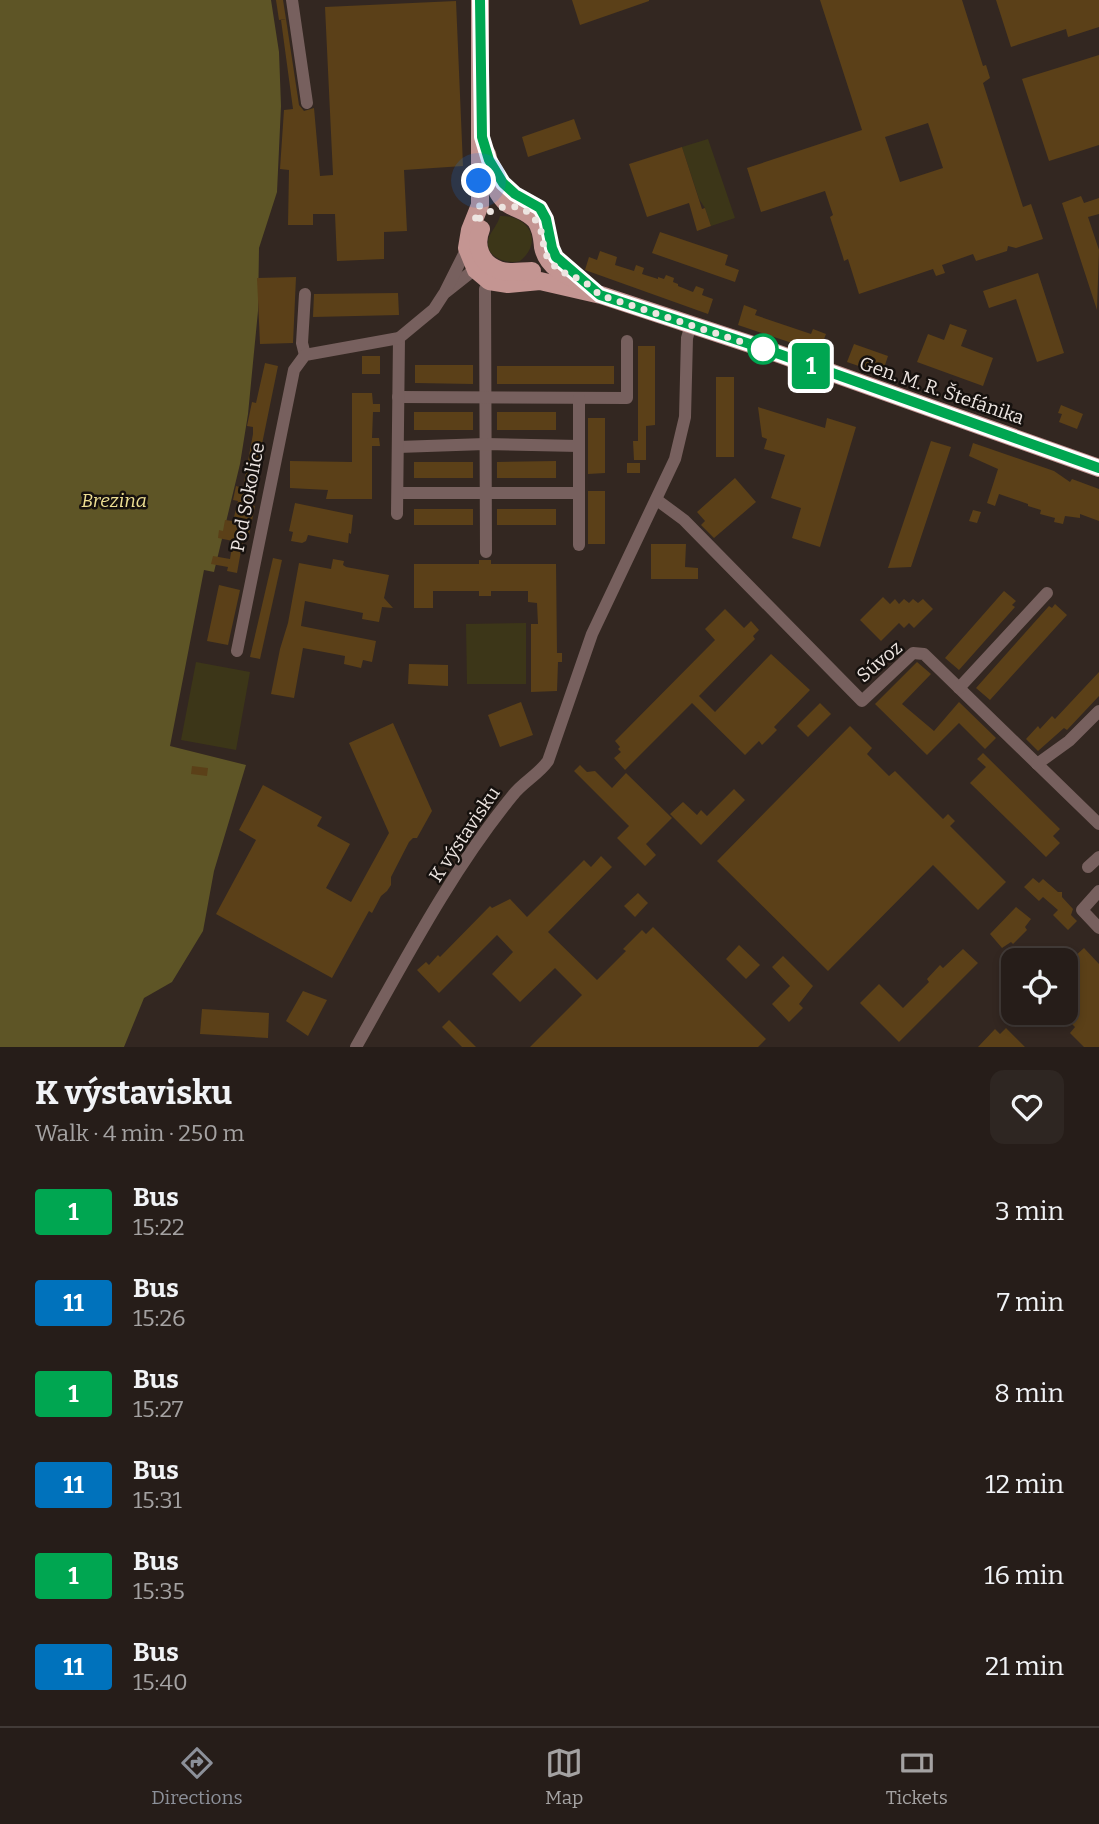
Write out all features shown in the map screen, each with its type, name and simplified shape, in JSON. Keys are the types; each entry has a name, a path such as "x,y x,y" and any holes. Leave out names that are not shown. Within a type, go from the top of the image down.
{"main road":[{"path":"480,0 482,137 490,211 478,236 481,254 480,277"},
{"path":"485,161 498,192 509,205 534,219 542,236 545,254 578,285"},
{"path":"485,161 515,194 540,208 546,219 556,257 578,285"},
{"path":"480,277 467,248 468,235 480,205 485,161"},
{"path":"474,223 490,211 509,205"},
{"path":"518,271 534,261 543,244 546,219"},
{"path":"480,277 499,271 518,271 545,274 578,285"},
{"path":"480,277 508,284 540,281 578,285"},
{"name":"Gen. M. R. Štefánika","path":"578,285 600,295 1099,468"}],"street":[{"path":"292,0 307,103"},
{"path":"305,355 399,338 434,309 446,292 467,248"},
{"path":"446,292 480,277 486,398 486,552"},
{"name":"Pod Sokolice","path":"237,651 294,370 305,355 302,343 305,294"},
{"name":"K výstavisku","path":"356,1047 459,873 513,794 548,761 592,634 675,459 687,404 687,338 691,325"},
{"path":"397,514 399,338"},
{"path":"398,397 627,398 627,341"},
{"path":"579,398 579,545"},
{"path":"398,447 485,444 579,446"},
{"path":"398,493 579,493"},
{"name":"Súvoz","path":"657,500 684,520 862,701 913,653 924,654 1099,824"},
{"path":"959,688 1047,593"},
{"path":"1037,764 1069,741 1099,711"},
{"path":"1099,891 1082,910 1099,928"}],"shaded area":[{"path":"708,139 735,218 711,226 682,147"},
{"path":"500,216 519,220 530,231 531,246 520,261 502,260 489,249 489,237"},
{"path":"526,623 526,684 467,684 466,624"},
{"path":"196,662 250,672 236,750 181,740"}],"green space":[{"name":"Brezina","path":"0,0 271,0 279,52 281,106 277,192 259,248 258,311 248,414 240,464 214,572 204,570 170,746 246,765 214,871 203,931 172,982 144,998 124,1047 0,1047"}],"building":[{"path":"276,0 283,0 286,19 279,20"},
{"path":"572,0 649,0 649,1 580,25"},
{"path":"820,0 962,0 983,66 986,65 990,78 983,83 1023,207 1031,204 1043,239 1016,248 1008,246 1007,251 976,261 973,254 942,265 945,273 936,276 933,269 859,294 848,259 844,261 825,191 761,212 747,168 862,130","holes":["928,123 943,168 900,182 885,137"]},
{"path":"996,0 1099,0 1099,27 1068,37 1066,29 1011,47"},
{"path":"456,1 463,166 404,170 407,231 384,232 384,259 337,261 335,214 313,214 313,225 288,225 289,170 280,169 284,110 293,109 281,20 286,19 299,105 304,111 314,108 320,176 333,175 325,7"},
{"path":"1099,55 1099,145 1049,161 1022,79"},
{"path":"574,119 581,139 528,157 522,137"},
{"path":"682,147 702,209 705,208 711,226 697,231 689,203 647,217 629,164"},
{"path":"1081,196 1084,203 1099,198 1099,214 1088,217 1099,250 1097,310 1062,203"},
{"path":"660,232 728,255 725,265 739,270 735,282 652,253"},
{"path":"600,251 617,257 615,265 634,271 636,265 644,268 642,274 658,279 664,279 666,275 674,278 673,282 678,286 693,292 696,286 704,289 702,295 713,299 708,314 585,270 589,257 597,260"},
{"path":"1038,273 1064,353 1037,362 1016,299 989,308 983,291"},
{"path":"296,277 293,343 260,344 257,278"},
{"path":"398,293 399,315 313,317 314,294"},
{"path":"744,305 757,310 755,315 811,334 813,329 826,334 819,352 738,325"},
{"path":"950,324 967,330 961,346 993,358 983,386 917,362 928,334 944,340"},
{"path":"854,344 888,356 882,374 847,362"},
{"path":"638,346 655,346 655,425 646,426 646,460 634,460 633,441 638,441"},
{"path":"362,356 380,356 380,374 362,374"},
{"path":"265,363 278,366 253,488 246,488 252,494 250,505 255,506 249,535 244,534 237,573 227,571 228,567 211,564 213,556 230,559 233,541 218,538 219,530 223,531 225,520 233,521 238,501 233,500 236,486 243,488 253,434 253,427 247,426 252,402 256,403"},
{"path":"415,365 473,365 473,384 415,383"},
{"path":"497,366 614,366 614,384 497,384"},
{"path":"716,377 734,377 734,457 716,457"},
{"path":"352,393 372,393 373,404 380,404 380,412 373,412 372,438 379,438 380,446 372,446 372,499 326,499 328,490 290,488 290,461 352,462"},
{"path":"1061,405 1083,414 1077,429 1059,422"},
{"path":"758,407 825,428 827,418 856,427 820,547 792,538 801,508 771,498 785,455 764,449 767,439 762,437"},
{"path":"414,412 473,412 473,430 414,430"},
{"path":"497,412 556,412 556,430 497,430"},
{"path":"588,418 605,418 605,473 588,474"},
{"path":"931,441 951,447 911,567 888,568"},
{"path":"973,443 1054,471 1070,482 1072,479 1099,489 1099,521 1080,514 1080,518 1065,516 1063,524 1054,522 1055,518 1040,514 1041,510 999,494 995,506 987,503 998,469 969,456"},
{"path":"556,461 556,478 497,478 497,462"},
{"path":"414,462 473,462 473,478 414,478"},
{"path":"627,463 640,463 640,473 627,473"},
{"path":"735,478 756,502 714,538 701,525 705,521 697,512"},
{"path":"588,491 605,491 605,544 588,544"},
{"path":"295,503 353,515 348,543 308,535 302,543 291,541 293,532 289,531"},
{"path":"414,509 473,509 473,525 414,525"},
{"path":"497,509 556,509 556,525 497,525"},
{"path":"973,510 981,512 977,523 969,521"},
{"path":"651,544 686,544 685,567 698,568 698,579 651,579"},
{"path":"273,558 282,560 260,659 250,657"},
{"path":"333,559 344,561 343,565 346,567 389,575 384,598 393,608 382,607 379,622 362,619 363,613 305,601 301,626 376,641 372,662 363,660 361,668 344,664 345,656 303,648 294,698 271,694 299,563 331,569"},
{"path":"479,560 491,560 491,564 556,564 557,653 562,653 562,662 558,662 557,691 531,692 531,624 538,624 537,603 528,602 528,591 491,591 491,596 479,596 479,591 433,591 433,608 414,608 414,564 479,564"},
{"path":"219,585 240,590 228,645 207,641"},
{"path":"1004,591 1016,601 1012,605 1015,607 959,670 945,658"},
{"path":"883,597 890,604 895,599 899,604 904,599 909,603 913,599 918,603 923,599 933,609 914,628 909,623 904,628 899,623 881,641 860,620"},
{"path":"1055,604 1067,615 990,700 976,688 1049,606 1052,608"},
{"path":"725,609 744,628 751,621 759,630 753,636 755,639 699,696 715,712 771,654 810,690 774,727 777,730 762,745 759,741 745,755 692,703 625,770 614,758 621,752 615,741 715,640 705,629"},
{"path":"917,662 931,674 902,704 934,731 959,702 996,738 985,749 959,723 927,755 875,704"},
{"path":"409,664 448,665 448,686 408,684"},
{"path":"1099,672 1099,696 1067,730 1064,728 1038,751 1026,739 1052,716 1055,719"},
{"path":"521,702 533,735 500,747 488,715"},
{"path":"820,703 831,714 808,737 797,726"},
{"path":"393,723 432,811 417,838 409,842 391,877 391,885 372,913 369,911 332,978 216,914 256,840 239,830 263,785 322,817 317,826 350,844 326,888 351,902 389,833 349,743"},
{"path":"850,726 872,748 867,754 889,776 895,771 943,819 948,814 955,821 950,826 1006,882 978,910 933,865 828,971 717,861"},
{"path":"983,753 1060,829 1053,836 1060,843 1046,857 970,783 986,767 977,759"},
{"path":"580,765 587,772 595,771 612,788 626,773 672,818 646,844 656,855 645,866 617,838 629,826 574,771"},
{"path":"192,766 208,768 207,776 191,774"},
{"path":"734,789 745,800 701,845 670,814 683,802 697,815 701,810 707,816"},
{"path":"601,856 612,867 548,932 597,980 626,951 623,949 642,930 646,934 653,927 766,1039 758,1047 530,1047 582,995 555,968 520,1002 492,974 513,952 497,935 439,993 417,970 426,962 429,965 438,955 440,957 490,906 492,908 510,899 527,917 584,860 591,867"},
{"path":"1033,878 1039,883 1043,879 1058,892 1062,892 1062,897 1073,909 1071,915 1077,921 1068,930 1053,915 1058,910 1043,897 1039,901 1024,887"},
{"path":"638,893 648,903 635,917 624,906"},
{"path":"1016,907 1031,919 1025,927 1027,930 1013,944 1011,942 1002,948 990,934"},
{"path":"739,945 760,965 746,979 726,959"},
{"path":"1084,948 1099,964 1099,1047 1084,1047 1070,1033 1075,1027 1073,1025 1078,1025 1078,953"},
{"path":"963,949 978,963 899,1042 860,1003 879,984 903,1008 929,982 927,979 940,965 943,968"},
{"path":"783,956 813,986 799,1004 803,1008 789,1022 772,1004 790,986 772,967"},
{"path":"303,991 327,1000 308,1036 286,1021"},
{"path":"202,1009 269,1013 268,1038 200,1034"},
{"path":"449,1020 476,1047 462,1047 442,1027"},
{"path":"1006,1028 1025,1047 978,1047 995,1029 1000,1034"}],"bus line":[{"name":"1","path":"480,0 482,137 489,160 503,183 515,194 540,208 546,219 556,257 600,295 762,348 1099,468"}],"route":[{"path":"479,181 480,205 474,223 500,207 509,205 519,208 539,226 545,254 549,260 569,277 583,282 600,295 763,349"}]}
